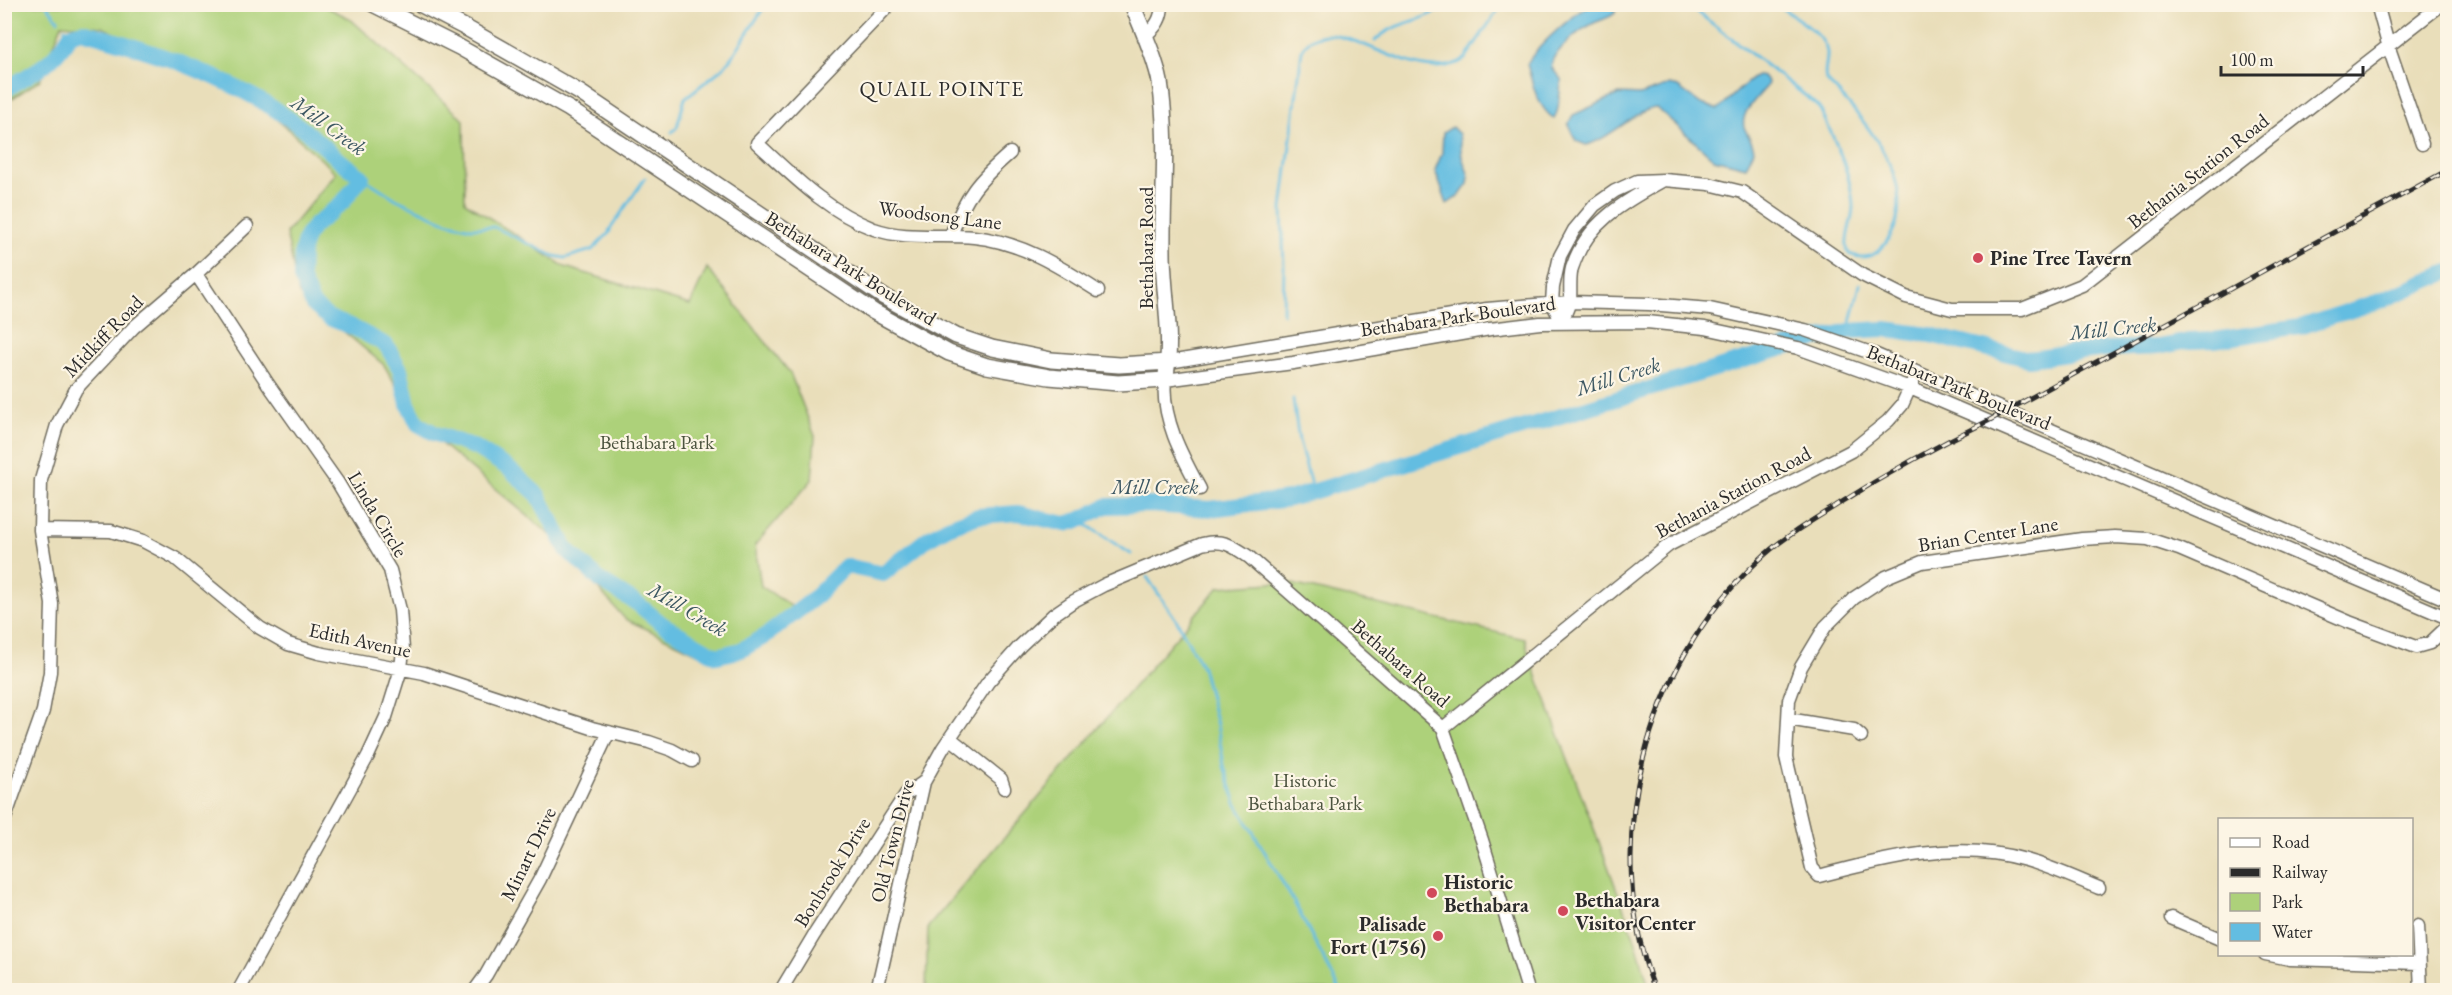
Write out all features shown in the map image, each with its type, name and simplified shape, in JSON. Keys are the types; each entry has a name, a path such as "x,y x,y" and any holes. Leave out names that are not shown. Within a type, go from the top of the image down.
{"main road":[{"name":"Bethabara Park Boulevard","path":"374,4 459,47 569,109 874,312 949,352 987,366 1049,377 1118,383 1165,380"},
{"name":"Bethabara Park Boulevard","path":"420,4 579,92 884,297 956,336 992,348 1051,360 1119,365 1169,362"},
{"name":"Bethabara Road","path":"1132,4 1160,80 1164,116 1166,174 1163,252 1169,362 1165,380"}],"street":[{"name":"Woodsong Lane","path":"890,4 757,143 813,195 855,221 891,233 998,241 1033,252 1098,291"},
{"path":"1145,35 1155,29 1162,12 1162,4"},
{"path":"2377,4 2389,48 2422,144"},
{"name":"Bethania Station Road","path":"1552,303 1555,274 1560,256 1574,230 1595,206 1615,191 1637,181 1664,180 1709,184 1742,192 1862,275 1906,297 1952,309 2022,309 2082,285 2389,48 2442,4"},
{"path":"951,236 963,205 981,178 1010,153"},
{"path":"1562,322 1570,302 1572,270 1585,241 1605,216 1626,200 1664,180"},
{"name":"Midkiff Road","path":"4,821 43,711 52,658 52,604 40,530 41,480 48,449 57,425 76,389 134,327 196,274 247,226"},
{"name":"Linda Circle","path":"196,274 268,384 338,483 390,570 400,609 403,649 401,669 386,717 368,756 239,990"},
{"name":"Bethabara Park Boulevard","path":"1169,362 1487,309 1570,302 1649,304 1710,309 1805,330 1874,354 2448,600"},
{"path":"1552,303 1562,322"},
{"name":"Bethabara Park Boulevard","path":"1165,380 1293,363 1490,329 1562,322 1647,322 1706,328 1798,348 1910,388 2448,618"},
{"name":"Bethania Station Road","path":"1443,728 1669,545 1851,452 1888,421 1902,405 1918,372"},
{"name":"Bethabara Road","path":"1165,380 1163,396 1179,449 1200,489"},
{"name":"Edith Avenue","path":"40,530 111,531 143,541 175,558 260,628 288,644 472,687 672,750 692,761"},
{"name":"Brian Center Lane","path":"2099,888 2025,859 1996,853 1918,853 1820,876 1812,868 1786,757 1789,700 1801,667 1825,627 1854,598 1886,577 1922,562 2082,539 2115,537 2148,539 2179,549 2349,622 2416,647 2430,643 2448,626"},
{"name":"Old Town Drive","path":"877,990 924,782 987,682 1037,630 1072,602 1104,585 1202,543 1223,541 1232,544"},
{"name":"Bethabara Road","path":"1232,544 1443,728 1482,840 1528,990"},
{"path":"1788,719 1846,728 1854,730 1861,736"},
{"name":"Minart Drive","path":"475,990 486,975 540,879 609,732"},
{"path":"950,738 1001,778 1004,788"},
{"name":"Bonbrook Drive","path":"782,990 814,935 906,794 924,782"},
{"path":"2171,918 2218,938"},
{"path":"2418,926 2421,990"},
{"path":"2279,956 2301,959 2419,963"}],"green space":[{"name":"Bethabara Park","path":"320,4 349,18 464,120 465,202 565,267 690,305 707,268 790,373 815,436 812,480 755,545 761,586 803,614 755,646 710,659 625,619 553,537 420,426 384,365 299,294 286,233 336,173 254,98 102,27 62,24 40,80 5,103 5,5"},
{"name":"Historic Bethabara Park","path":"1284,582 1525,639 1634,936 1650,990 926,990 928,927 1219,587"}],"water":[{"path":"1590,5 1616,5 1615,13 1583,29 1554,57 1552,68 1562,81 1558,110 1554,119 1539,101 1527,64 1556,32"},
{"path":"1758,75 1763,76 1768,82 1745,116 1744,127 1754,150 1746,167 1714,159 1657,108 1641,113 1604,137 1586,145 1576,141 1568,124 1573,115 1619,94 1640,95 1669,85 1678,87 1701,104 1718,109"},
{"path":"1452,127 1459,134 1462,157 1469,176 1468,184 1460,195 1447,204 1435,170 1442,153 1443,133"}],"waterway":[{"path":"46,4 58,20"},
{"path":"672,132 677,127 685,98 723,68 766,4"},
{"path":"1375,41 1390,30 1429,15 1447,4"},
{"path":"1283,314 1282,209 1302,50 1315,37 1332,35 1421,65 1444,67 1465,59 1502,4"},
{"path":"1687,4 1816,104 1849,179 1853,204 1847,236 1849,254 1860,257 1869,256 1885,244 1896,223 1899,201 1895,178 1886,156 1872,134 1826,80 1825,45 1814,31 1776,4"},
{"path":"65,28 70,35"},
{"name":"Mill Creek","path":"4,91 48,62 70,35 82,31 136,47 217,78 267,105 300,127 362,177 343,202 314,226 306,237 302,251 301,278 313,305 329,318 386,345 400,369 408,404 418,424 436,434 476,448 508,468 538,495 567,550 601,581 638,604 662,624 717,656 741,650 764,637 812,600 846,566 883,574 927,539 948,527 978,516 1018,513 1065,524 1079,520 1106,506 1151,505 1210,509 1289,499 1800,343 1849,331 1885,329 1930,335 2029,359 2105,349 2158,347 2300,327 2383,300 2448,272"},
{"path":"362,177 396,199 446,222 471,228 494,227 554,256 565,258 592,250 610,232 645,178"},
{"path":"1849,331 1860,284"},
{"path":"1293,399 1299,441 1313,492"},
{"path":"1079,520 1131,554"},
{"path":"1147,577 1177,621 1202,667 1217,725 1224,766 1236,803 1294,902 1340,990"}],"railway":[{"path":"1655,990 1639,934 1631,877 1633,818 1643,760 1661,704 1686,652 1719,603 1759,560 1807,524 1911,461 2448,170"}],"place":[{"name":"Pine Tree Tavern","path":"1978,258"},
{"name":"Historic Bethabara","path":"1432,893"},
{"name":"Bethabara Visitor Center","path":"1563,911"},
{"name":"Palisade Fort (1756)","path":"1438,936"}],"district":[{"name":"QUAIL POINTE","path":"942,88"}]}
